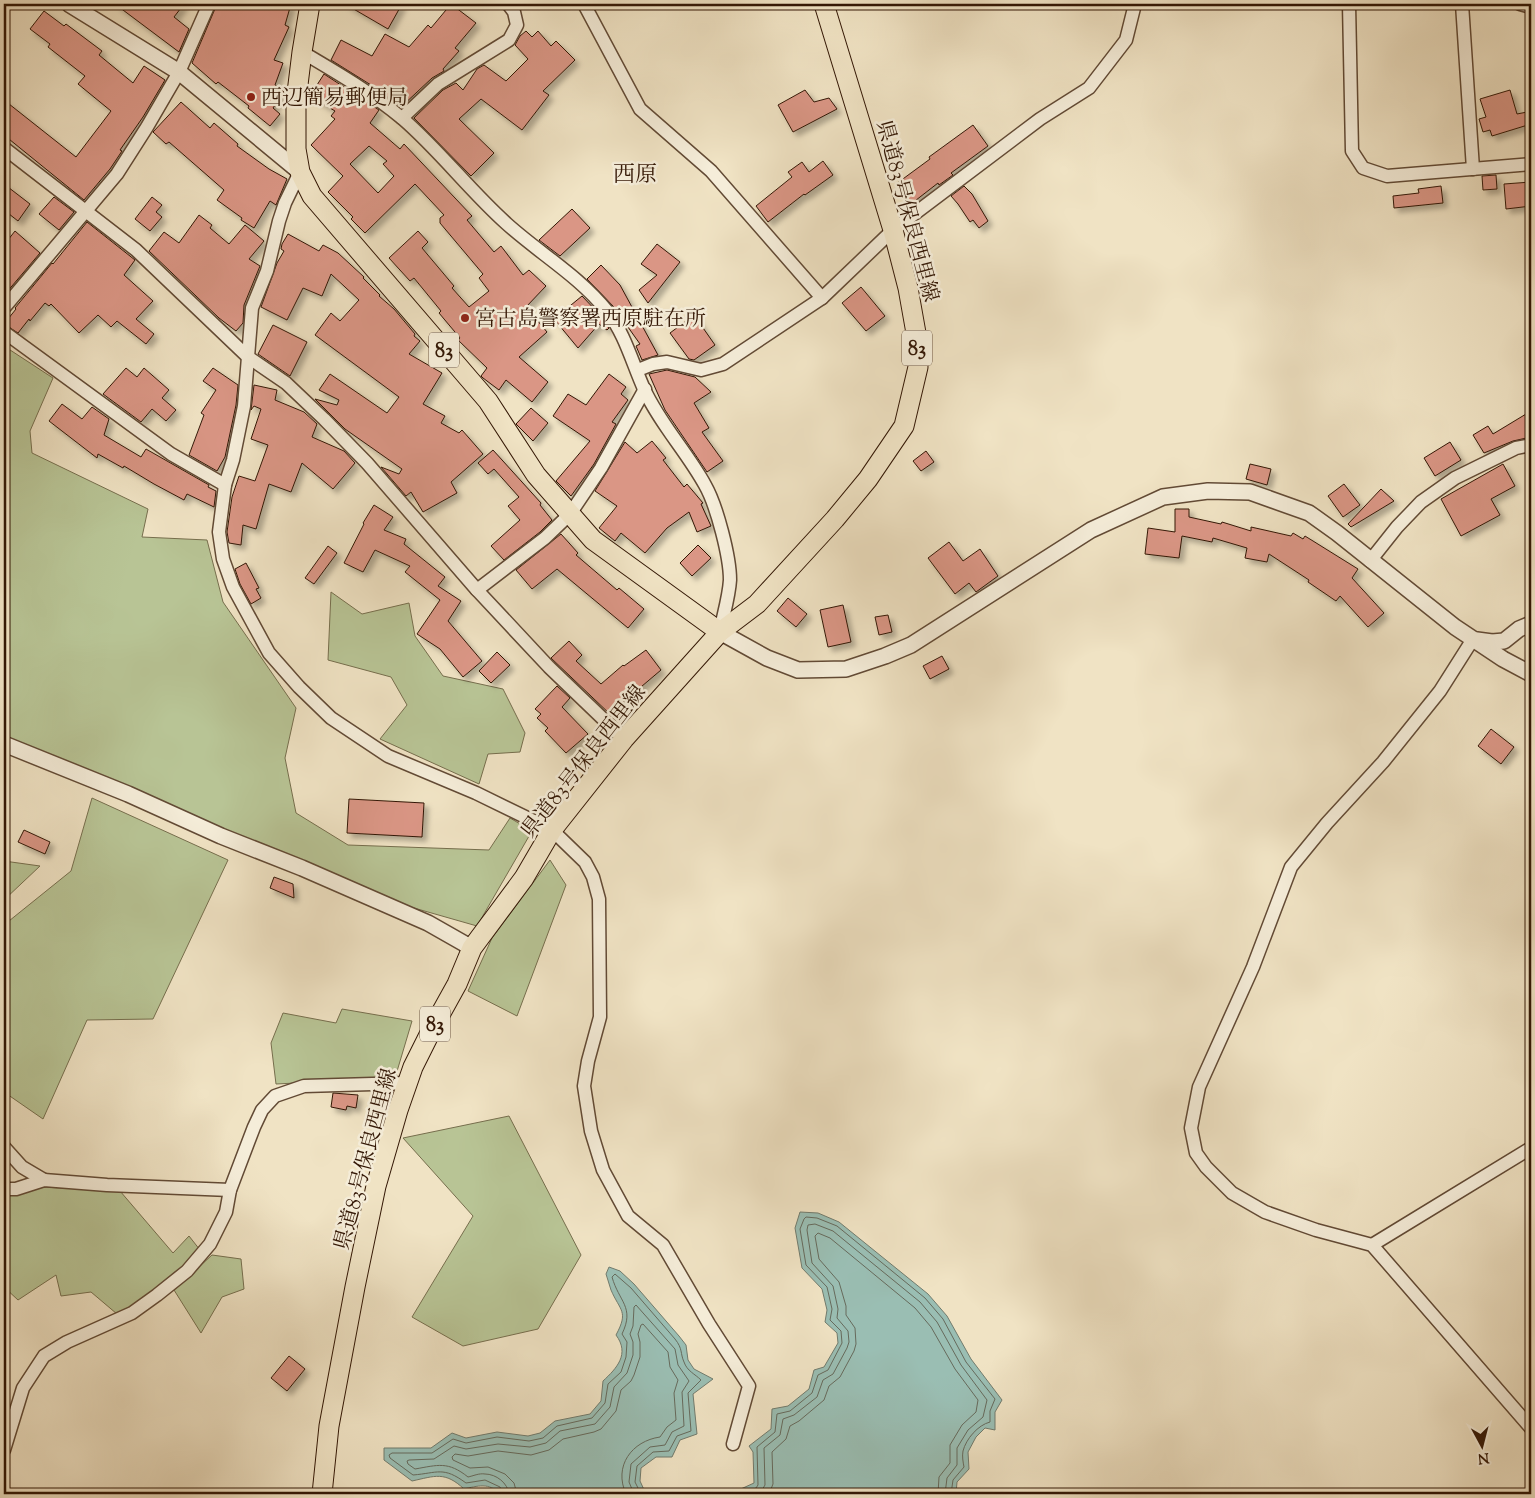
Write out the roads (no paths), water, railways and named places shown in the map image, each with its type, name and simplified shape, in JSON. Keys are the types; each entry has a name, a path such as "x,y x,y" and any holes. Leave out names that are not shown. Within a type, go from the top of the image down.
{"main road":[{"name":"83","path":"310,4 296,100 296,149 300,172 312,196 488,401 536,475 593,540 720,632"},
{"name":"県道83号保良西里線","path":"322,1494 329,1426 376,1186 398,1110 413,1067 430,1031 458,984 472,948 524,878 552,830 624,739 720,632 757,604 835,519 868,479 904,426 918,367 916,333 908,288 893,230 824,4"}],"street":[{"path":"69,4 179,72 300,172 278,221 267,271 252,308 244,406 234,460 225,485 220,532 224,560 233,587 269,653 299,687 331,718 388,756 476,794 552,830 585,862 593,877 598,899 600,1017 588,1061 584,1086 592,1131 603,1170 628,1216 663,1245 709,1324 749,1386 733,1444"},
{"path":"4,308 117,174 147,128 179,72 209,4"},
{"path":"402,118 438,84 508,40 517,25 514,12 508,4"},
{"path":"584,4 640,109 711,171 822,298"},
{"path":"638,370 653,364 667,362 701,370 723,364 822,298 893,230 1040,119 1089,88 1126,40 1135,4"},
{"path":"1349,4 1352,151 1363,168 1387,176 1531,164"},
{"path":"1462,4 1473,169"},
{"path":"1520,4 1531,7"},
{"path":"302,52 347,79 402,118 443,157 477,195 506,223 563,269 607,311 624,339 645,389 674,439 706,486 724,536 730,580 720,632 767,658 798,670 846,669 886,656 912,644 1091,530 1163,497 1208,490 1250,492 1309,513 1338,533 1370,561 1455,627 1503,659 1531,674"},
{"path":"4,148 136,250 248,357 286,383 324,419 367,464 477,590 549,668 624,739"},
{"path":"4,332 170,454 225,485"},
{"path":"477,590 545,538 570,514 600,468 645,389"},
{"path":"1370,561 1397,527 1421,502 1455,478 1516,448 1531,445"},
{"path":"1473,639 1492,642 1504,641 1519,629 1531,624"},
{"path":"1473,639 1440,691 1383,762 1327,823 1291,867 1252,967 1198,1087 1191,1128 1196,1153 1206,1167 1232,1193 1265,1212 1316,1230 1372,1245 1531,1428"},
{"path":"4,744 128,794 221,836 302,868 428,923 472,948"},
{"path":"4,1450 23,1388 44,1356 67,1342 132,1313 158,1295 187,1270 210,1244 226,1212 230,1190 262,1110 275,1096 304,1086 407,1083"},
{"path":"4,1147 22,1167 44,1180"},
{"path":"1372,1245 1531,1148"},
{"path":"4,1189 16,1189 44,1180 230,1190"}],"water":[{"path":"800,1212 818,1213 839,1222 928,1294 947,1316 971,1359 1002,1400 995,1412 995,1430 985,1428 976,1437 968,1452 969,1469 957,1482 956,1494 732,1493 754,1483 753,1452 749,1446 771,1429 772,1409 788,1406 809,1389 814,1370 824,1367 838,1343 837,1333 825,1322 827,1310 822,1289 802,1268 795,1228"},
{"path":"609,1267 620,1271 634,1284 679,1336 686,1345 688,1360 694,1369 713,1379 693,1394 697,1434 680,1440 672,1457 656,1457 641,1468 640,1481 646,1494 499,1494 487,1486 464,1489 451,1479 439,1476 412,1481 384,1460 384,1448 431,1448 452,1433 466,1438 497,1432 528,1436 540,1433 555,1421 590,1414 601,1401 603,1381 617,1366 622,1354 622,1348 616,1335 623,1316 606,1274"}],"place":[{"name":"西辺簡易郵便局","path":"251,97"},
{"name":"宮古島警察署西原駐在所","path":"465,318"}],"district":[{"name":"西原","path":"635,173"}]}
